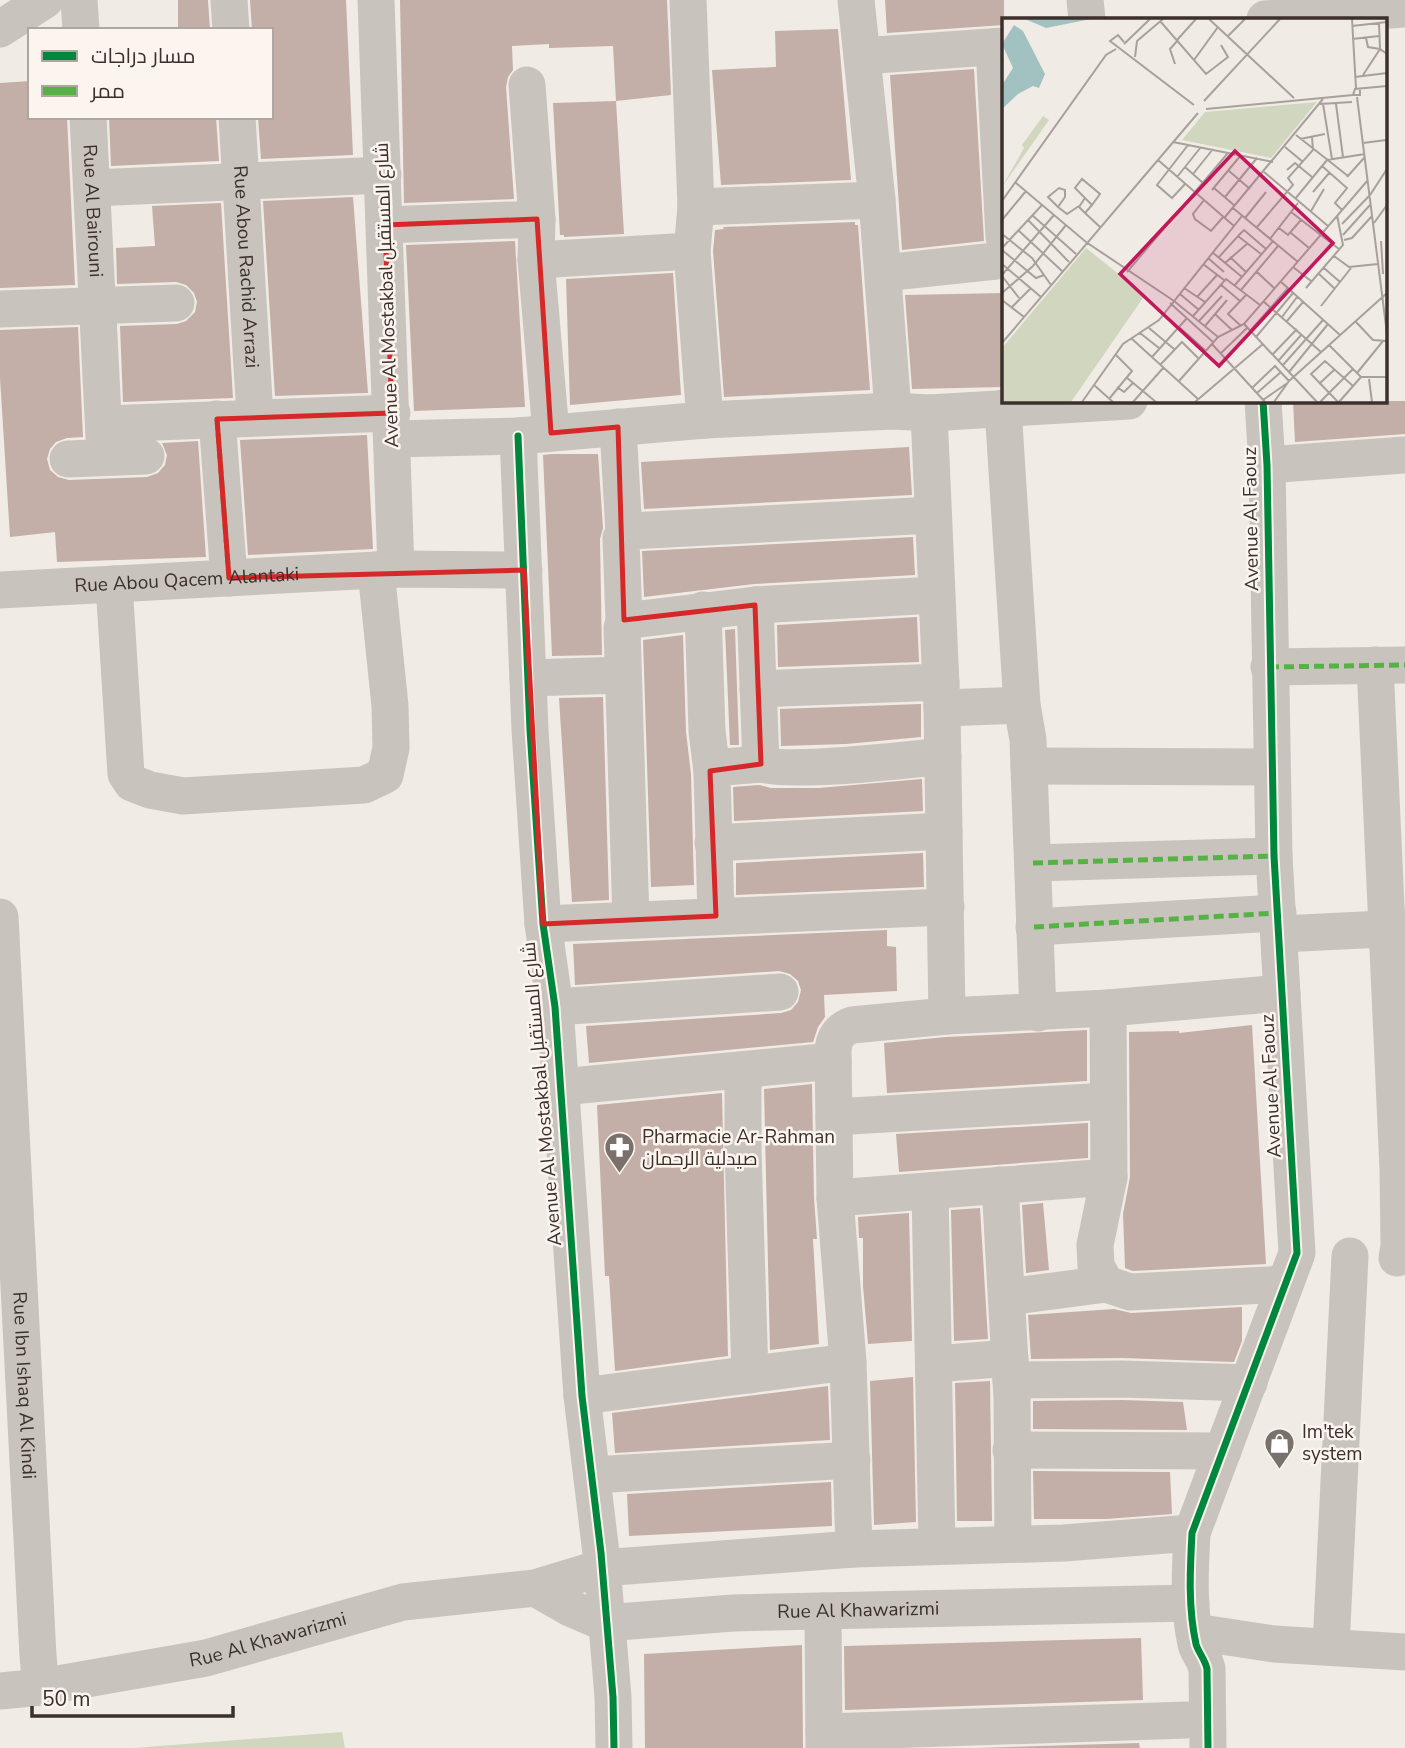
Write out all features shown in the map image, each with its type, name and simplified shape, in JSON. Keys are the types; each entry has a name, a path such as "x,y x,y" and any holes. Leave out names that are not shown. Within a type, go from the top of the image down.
{"street":[{"path":"0,29 45,0"},
{"path":"79,0 81,28"},
{"path":"229,0 232,28"},
{"name":"Avenue Al Mostakbal شارع المستقبل","path":"114,584 126,774 132,783 150,790 183,796 364,785 385,775 391,748 386,570 392,426 376,0"},
{"path":"688,0 696,207 692,251 705,420"},
{"path":"856,0 877,200 893,411"},
{"path":"1085,0 1087,18"},
{"path":"1244,0 1245,18"},
{"path":"1279,18 1405,9"},
{"path":"862,55 999,46 1002,150"},
{"name":"Avenue Al Mostakbal شارع المستقبل","path":"527,85 537,219 535,434 524,570 528,678 542,924 555,1007 582,1396 613,1697 614,1748"},
{"name":"Rue Al Bairouni","path":"88,119 105,440"},
{"name":"Rue Abou Rachid Arrazi","path":"237,119 255,417"},
{"path":"93,188 383,175"},
{"path":"696,207 877,200"},
{"path":"385,225 537,219"},
{"path":"536,260 692,251"},
{"path":"883,273 996,261 1002,256"},
{"name":"Rue Al Bairouni","path":"0,309 176,303"},
{"path":"68,458 105,440 217,419 255,417 535,434 705,420 893,411 929,413 1097,402"},
{"name":"Avenue Al Faouz","path":"1194,1739 1207,1669 1194,1628 1190,1569 1192,1533 1291,1269 1282,993 1270,767 1267,465 1263,402"},
{"path":"1003,408 1022,705 1028,740 1038,1013"},
{"path":"929,413 943,756 947,1016"},
{"path":"217,419 229,578"},
{"path":"618,427 624,533 621,538 622,628 631,920"},
{"path":"105,440 146,456"},
{"path":"1267,465 1405,455"},
{"path":"624,533 933,515"},
{"name":"Rue Abou Qacem Alantaki","path":"0,590 386,570 524,570"},
{"path":"624,621 755,604 936,595"},
{"path":"755,604 761,764"},
{"path":"703,610 706,709 712,772 716,916"},
{"path":"1008,1297 1106,1284 1130,1292 1291,1269 1350,1256 1401,1259 1390,665 1269,667"},
{"path":"528,678 623,675"},
{"path":"758,689 842,688 941,695 1022,705"},
{"path":"712,772 724,767 761,764 767,768 800,767 943,756"},
{"path":"1029,766 1270,767"},
{"path":"713,843 944,831"},
{"path":"1032,863 1273,856"},
{"path":"542,924 946,907"},
{"name":"Rue Ibn Ishaq Al Kindi","path":"0,917 41,1687"},
{"path":"1034,927 1279,923 1395,929"},
{"path":"555,1007 780,992"},
{"path":"854,1549 848,1362 835,1198 834,1042 844,1028 947,1016 1038,1013 1282,993"},
{"path":"1106,1284 1097,1266 1095,1245 1109,1177 1108,1008"},
{"path":"561,1087 833,1061"},
{"path":"743,1070 750,1375"},
{"path":"834,1116 1108,1101"},
{"path":"835,1198 1109,1177"},
{"path":"1000,1185 1011,1369 1013,1544"},
{"path":"930,1191 937,1546"},
{"path":"1331,1647 1350,1256"},
{"path":"582,1396 848,1362"},
{"path":"934,1364 1122,1379 1248,1382"},
{"path":"1011,1451 1223,1451"},
{"path":"592,1475 852,1460"},
{"name":"Rue Al Khawarizmi","path":"0,1691 41,1687 206,1658 403,1602 535,1588 601,1568 854,1549 1013,1544 1192,1533"},
{"name":"Rue Al Khawarizmi","path":"535,1588 570,1608 605,1623 823,1611 1194,1628 1274,1644 1405,1652"},
{"path":"823,1611 824,1740 1194,1739"}],"highlighted area":[{"path":"537,219 551,433 618,427 624,620 755,605 761,764 710,771 716,916 543,924 524,570 229,578 217,419 392,413 385,225"}],"green space":[{"path":"342,1732 345,1748 134,1748"}],"building":[{"path":"178,0 208,0 210,28 178,28"},
{"path":"250,0 346,0 353,155 261,159 258,119 273,119 273,28 252,28"},
{"path":"400,0 667,0 671,95 616,101 613,46 512,46 513,70 506,87 514,199 404,203"},
{"path":"885,0 1004,0 1002,25 887,33"},
{"path":"838,29 851,180 721,185 712,70 776,67 775,31"},
{"path":"974,69 984,241 902,250 890,75"},
{"path":"28,81 28,119 67,119 75,285 0,288 0,83"},
{"path":"616,101 624,234 564,237 560,235 553,103"},
{"path":"109,119 216,119 219,161 111,166"},
{"path":"353,197 368,393 275,396 263,201"},
{"path":"221,203 233,398 123,402 120,326 177,324 186,321 195,312 197,302 194,293 186,285 176,282 117,284 116,248 155,246 152,206"},
{"path":"855,222 855,225 858,225 870,390 724,397 713,251 715,230 724,229 723,227"},
{"path":"515,241 525,407 414,411 406,245"},
{"path":"673,273 681,395 570,405 566,279"},
{"path":"1002,293 1002,387 912,389 905,295"},
{"path":"78,327 83,437 56,442 47,459 50,470 58,477 69,480 147,477 158,473 165,465 167,455 162,443 198,441 206,557 57,562 55,532 10,537 0,378 0,330"},
{"path":"1405,401 1405,434 1295,442 1293,402"},
{"path":"367,435 373,549 248,555 240,440"},
{"path":"909,447 912,495 644,509 641,462"},
{"path":"598,454 603,528 600,539 602,655 552,656 543,455"},
{"path":"913,537 915,575 754,584 644,597 642,551"},
{"path":"917,617 919,662 778,667 777,625"},
{"path":"735,629 739,745 730,745 725,630"},
{"path":"683,635 694,885 651,887 643,640"},
{"path":"603,697 609,900 572,902 559,698"},
{"path":"921,704 921,737 846,744 781,746 780,709"},
{"path":"922,779 923,811 734,821 733,787 759,785 771,788 819,788"},
{"path":"923,853 924,887 736,895 736,863"},
{"path":"887,930 887,946 896,947 897,991 824,995 825,1017 813,1042 589,1063 586,1026 781,1013 791,1010 798,1002 801,990 798,981 790,974 779,971 575,985 573,944"},
{"path":"1252,1025 1266,1264 1133,1271 1125,1268 1123,1214 1130,1177 1129,1032 1179,1033"},
{"path":"1087,1030 1087,1081 887,1093 884,1043"},
{"path":"812,1084 817,1239 813,1239 819,1344 770,1350 764,1089"},
{"path":"722,1093 728,1356 615,1371 609,1276 605,1276 597,1105"},
{"path":"1088,1123 1088,1158 899,1172 896,1134"},
{"path":"1043,1203 1049,1270 1026,1273 1022,1205"},
{"path":"980,1208 988,1339 954,1341 951,1210"},
{"path":"909,1213 912,1341 868,1344 863,1286 863,1238 859,1238 858,1217"},
{"path":"1242,1307 1242,1341 1234,1362 1122,1358 1031,1359 1028,1315 1114,1309 1131,1313"},
{"path":"913,1377 916,1522 874,1525 870,1381"},
{"path":"990,1381 992,1521 957,1521 955,1383"},
{"path":"828,1386 830,1440 615,1453 612,1413"},
{"path":"1033,1401 1183,1402 1187,1430 1033,1429"},
{"path":"1033,1471 1170,1472 1172,1514 1106,1519 1034,1519"},
{"path":"831,1482 832,1526 629,1536 627,1494"},
{"path":"1141,1638 1143,1700 845,1710 844,1646"},
{"path":"802,1645 803,1748 645,1748 644,1654"},
{"path":"1139,1743 1140,1748 976,1748"}],"marked path":[{"path":"217,419 229,578"},
{"path":"1269,667 1405,665"},
{"path":"1033,863 1274,856"},
{"path":"1034,927 1278,913"}],"cycle path":[{"path":"1208,1748 1207,1669 1196,1644 1192,1617 1192,1533 1297,1253 1274,856 1267,465 1263,402"},
{"path":"518,436 530,730 543,924 555,1007 582,1396 601,1553 613,1697 614,1748"}],"place":[{"name":"Pharmacie Ar-Rahman صيدلية الرحمان","path":"619,1175"},
{"name":"Im'tek system","path":"1279,1470"}]}
